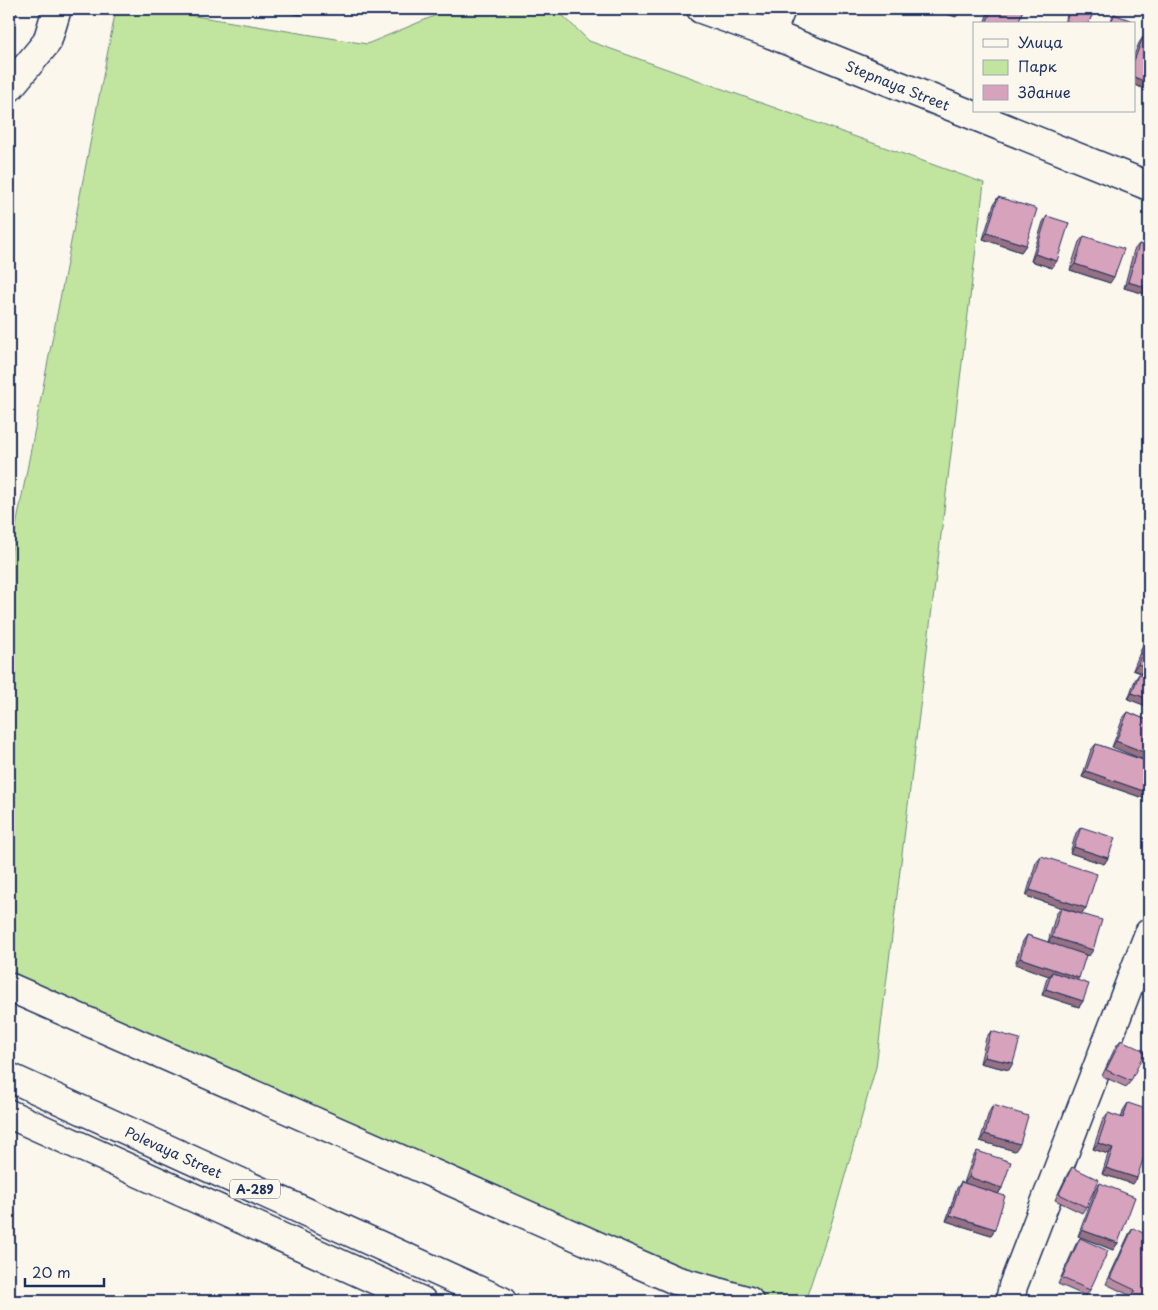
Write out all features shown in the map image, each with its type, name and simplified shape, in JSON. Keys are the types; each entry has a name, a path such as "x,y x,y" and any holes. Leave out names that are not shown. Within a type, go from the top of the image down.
{"main road":[{"path":"9,88 47,42 57,9"},
{"name":"Stepnaya Street","path":"701,9 771,34 1149,186"},
{"path":"771,34 781,9"},
{"path":"1010,1301 1013,1286 1149,933"},
{"path":"9,987 675,1280 749,1301"},
{"name":"Polevaya Street","path":"9,1077 502,1301"},
{"name":"А-289","path":"9,1114 422,1301"}],"green space":[{"path":"116,9 152,9 367,44 451,9 556,9 589,41 984,183 876,1067 832,1221 805,1301 735,1301 9,974 9,563"}],"building":[{"path":"9,9 18,9 9,31"},
{"path":"992,9 1023,9 1019,22 987,22"},
{"path":"1071,9 1095,9 1089,22 1070,22 1066,20"},
{"path":"1114,14 1135,22 1112,22"},
{"path":"1143,37 1149,39 1149,83 1136,78 1136,56"},
{"path":"998,197 1037,209 1026,245 987,233"},
{"path":"1047,216 1069,223 1057,261 1035,254"},
{"path":"1084,236 1124,249 1114,277 1075,264"},
{"path":"1139,244 1149,247 1149,288 1128,282"},
{"path":"1149,636 1149,668 1138,664"},
{"path":"1139,674 1149,677 1149,699 1132,693"},
{"path":"1128,712 1149,721 1149,754 1116,741"},
{"path":"1096,744 1149,762 1149,793 1086,771"},
{"path":"1081,827 1115,838 1108,858 1074,847"},
{"path":"1041,856 1097,874 1086,908 1030,890"},
{"path":"1061,908 1102,920 1093,950 1052,937"},
{"path":"1027,935 1086,955 1079,978 1020,958"},
{"path":"1052,972 1089,984 1083,1001 1046,989"},
{"path":"991,1031 1020,1039 1013,1063 984,1057"},
{"path":"1121,1040 1145,1051 1131,1081 1106,1070"},
{"path":"1128,1103 1149,1110 1149,1141 1137,1178 1106,1168 1113,1148 1098,1143 1108,1113 1123,1118"},
{"path":"993,1105 1028,1116 1020,1144 985,1134"},
{"path":"977,1151 1011,1162 1002,1188 969,1177"},
{"path":"1072,1167 1099,1180 1086,1207 1059,1194"},
{"path":"961,1182 1005,1196 995,1229 950,1215"},
{"path":"1100,1183 1135,1197 1118,1243 1082,1230"},
{"path":"1133,1228 1149,1236 1149,1297 1147,1301 1130,1301 1135,1290 1110,1278"},
{"path":"1080,1238 1108,1251 1090,1290 1062,1278"}]}
